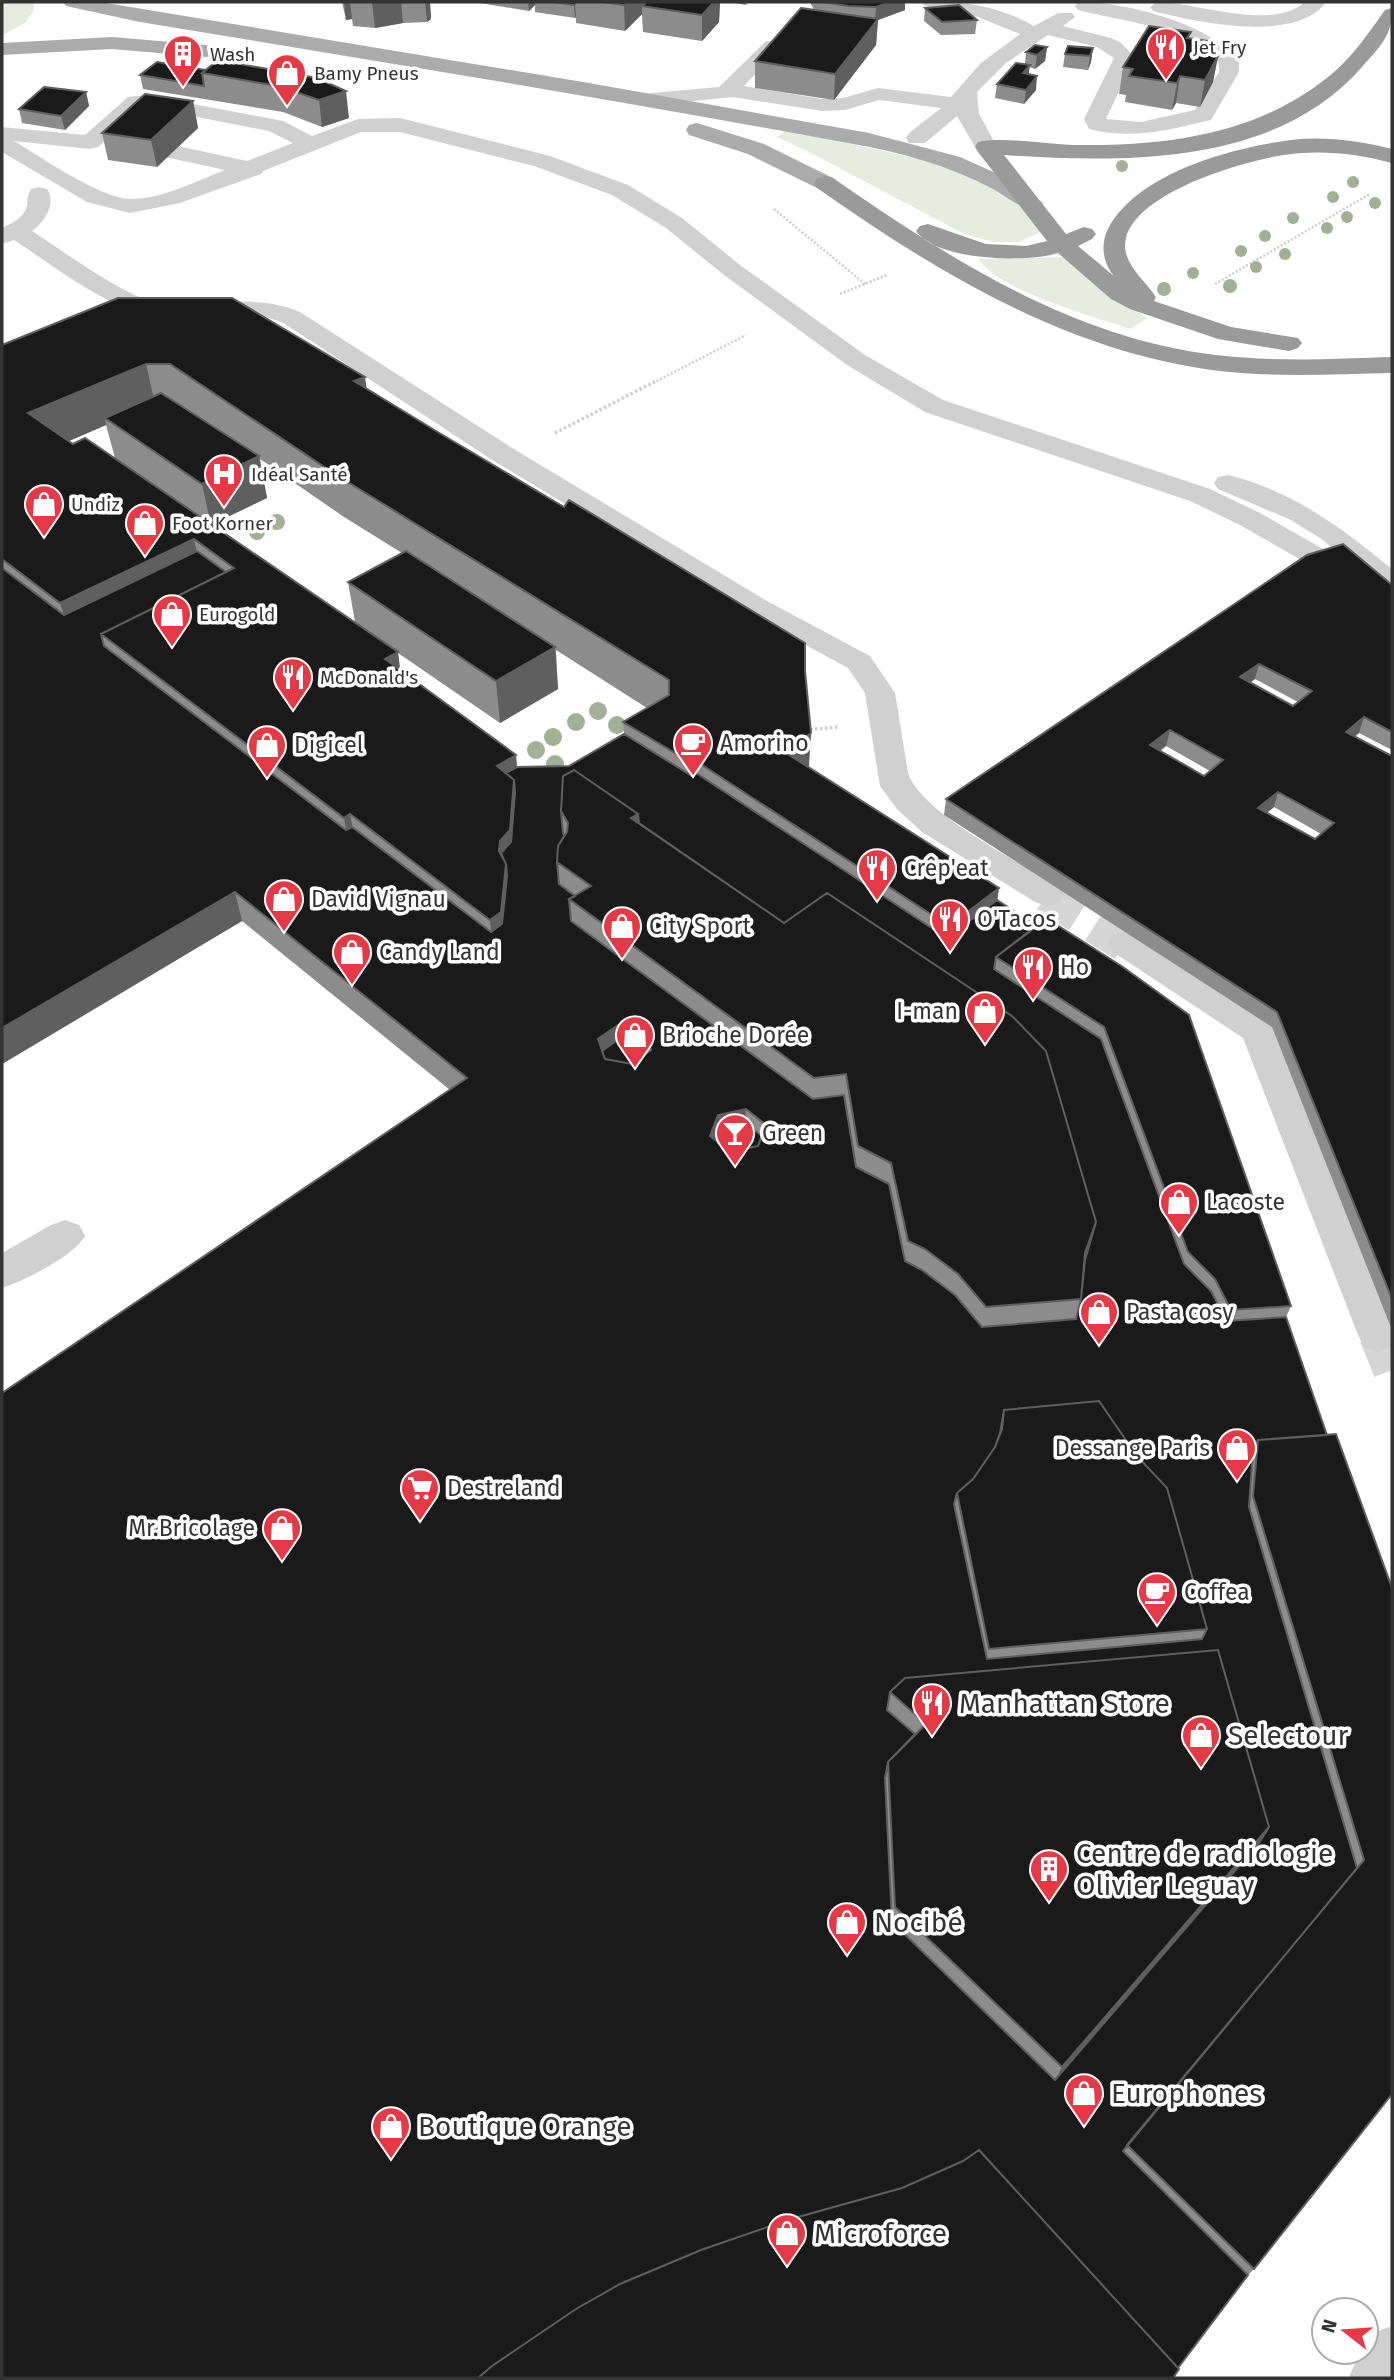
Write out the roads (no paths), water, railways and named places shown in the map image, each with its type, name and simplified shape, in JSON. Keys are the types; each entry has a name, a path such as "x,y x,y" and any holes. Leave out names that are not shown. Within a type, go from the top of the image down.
{"highway":[{"path":"986,147 1049,152 1120,152 1187,146 1253,130 1286,115 1344,75 1392,14"},
{"path":"825,183 865,199 942,238 981,251 1027,253 1062,245 1153,192 1219,161 1266,151 1321,146 1376,151 1392,156"},
{"path":"986,147 1062,245 1120,294 1171,316 1255,340 1392,348"},
{"path":"825,183 957,271 1008,298 1077,327 1153,351 1193,359 1284,366 1392,365"},
{"path":"1153,192 1135,206 1119,226 1114,237 1113,259 1136,290 1171,316"}],"main road":[{"path":"73,2 139,16 589,89 986,147"},
{"path":"2,47 37,28"},
{"path":"2,47 112,43 177,47 229,54"},
{"path":"589,89 904,147 974,171 1032,203"},
{"path":"673,126 696,130 756,149 825,183"}],"street":[{"path":"917,138 941,123 989,68 1039,31 1089,4 1137,10 1189,34 1211,46 1229,62 1228,72 1203,115 1141,129 1111,127 1096,123 1097,114 1125,57 1113,46 1104,42 1039,31 985,11 932,2"},
{"path":"1104,42 1137,10 1158,4 1217,16 1272,19 1295,18 1308,13 1316,2"},
{"path":"731,90 773,45"},
{"path":"652,99 712,95 731,90 821,105 845,104 878,94 963,100"},
{"path":"963,100 969,122 986,147"},
{"path":"90,142 136,102 146,101 275,126 309,143"},
{"path":"2,143 95,197 130,206 173,198 343,130 372,125 400,125 542,162 620,190 674,223 791,314 856,360 934,407 1200,495 1250,519 1313,555"},
{"path":"2,133 125,145"},
{"path":"99,221 125,223 171,216 381,139 394,136 425,140 444,138"},
{"path":"173,152 282,175"},
{"path":"39,194 40,207 36,215 9,234 137,306 166,310 240,309 285,315 368,364 508,457 757,607 859,662 880,693 896,786 908,802 934,824 1047,894"},
{"path":"1030,437 1082,443 1157,460 1244,489 1301,514 1322,527 1392,584"},
{"path":"1125,943 1258,1030 1378,1335"},
{"path":"2,1272 65,1236"}],"tunnel":[{"path":"1047,894 1125,943"},
{"path":"1378,1335 1392,1370"}],"place":[{"name":"Jet Fry","path":"1166,81"},
{"name":"Wash","path":"183,88"},
{"name":"Bamy Pneus","path":"287,107"},
{"name":"Idéal Santé","path":"224,508"},
{"name":"Undiz","path":"44,538"},
{"name":"Foot Korner","path":"145,557"},
{"name":"Eurogold","path":"172,648"},
{"name":"McDonald's","path":"293,711"},
{"name":"Amorino","path":"693,777"},
{"name":"Digicel","path":"267,779"},
{"name":"Crêp'eat","path":"877,902"},
{"name":"David Vignau","path":"284,933"},
{"name":"O'Tacos","path":"950,953"},
{"name":"City Sport","path":"622,960"},
{"name":"Candy Land","path":"352,986"},
{"name":"Ho","path":"1033,1001"},
{"name":"I-man","path":"985,1045"},
{"name":"Brioche Dorée","path":"635,1069"},
{"name":"Green","path":"735,1167"},
{"name":"Lacoste","path":"1179,1236"},
{"name":"Pasta cosy","path":"1099,1346"},
{"name":"Dessange Paris","path":"1237,1482"},
{"name":"Destreland","path":"420,1522"},
{"name":"Mr.Bricolage","path":"282,1562"},
{"name":"Coffea","path":"1157,1626"},
{"name":"Manhattan Store","path":"932,1737"},
{"name":"Selectour","path":"1201,1769"},
{"name":"Centre de radiologie Olivier Leguay","path":"1049,1903"},
{"name":"Nocibé","path":"847,1956"},
{"name":"Europhones","path":"1084,2127"},
{"name":"Boutique Orange","path":"391,2160"},
{"name":"Microforce","path":"787,2267"}]}
